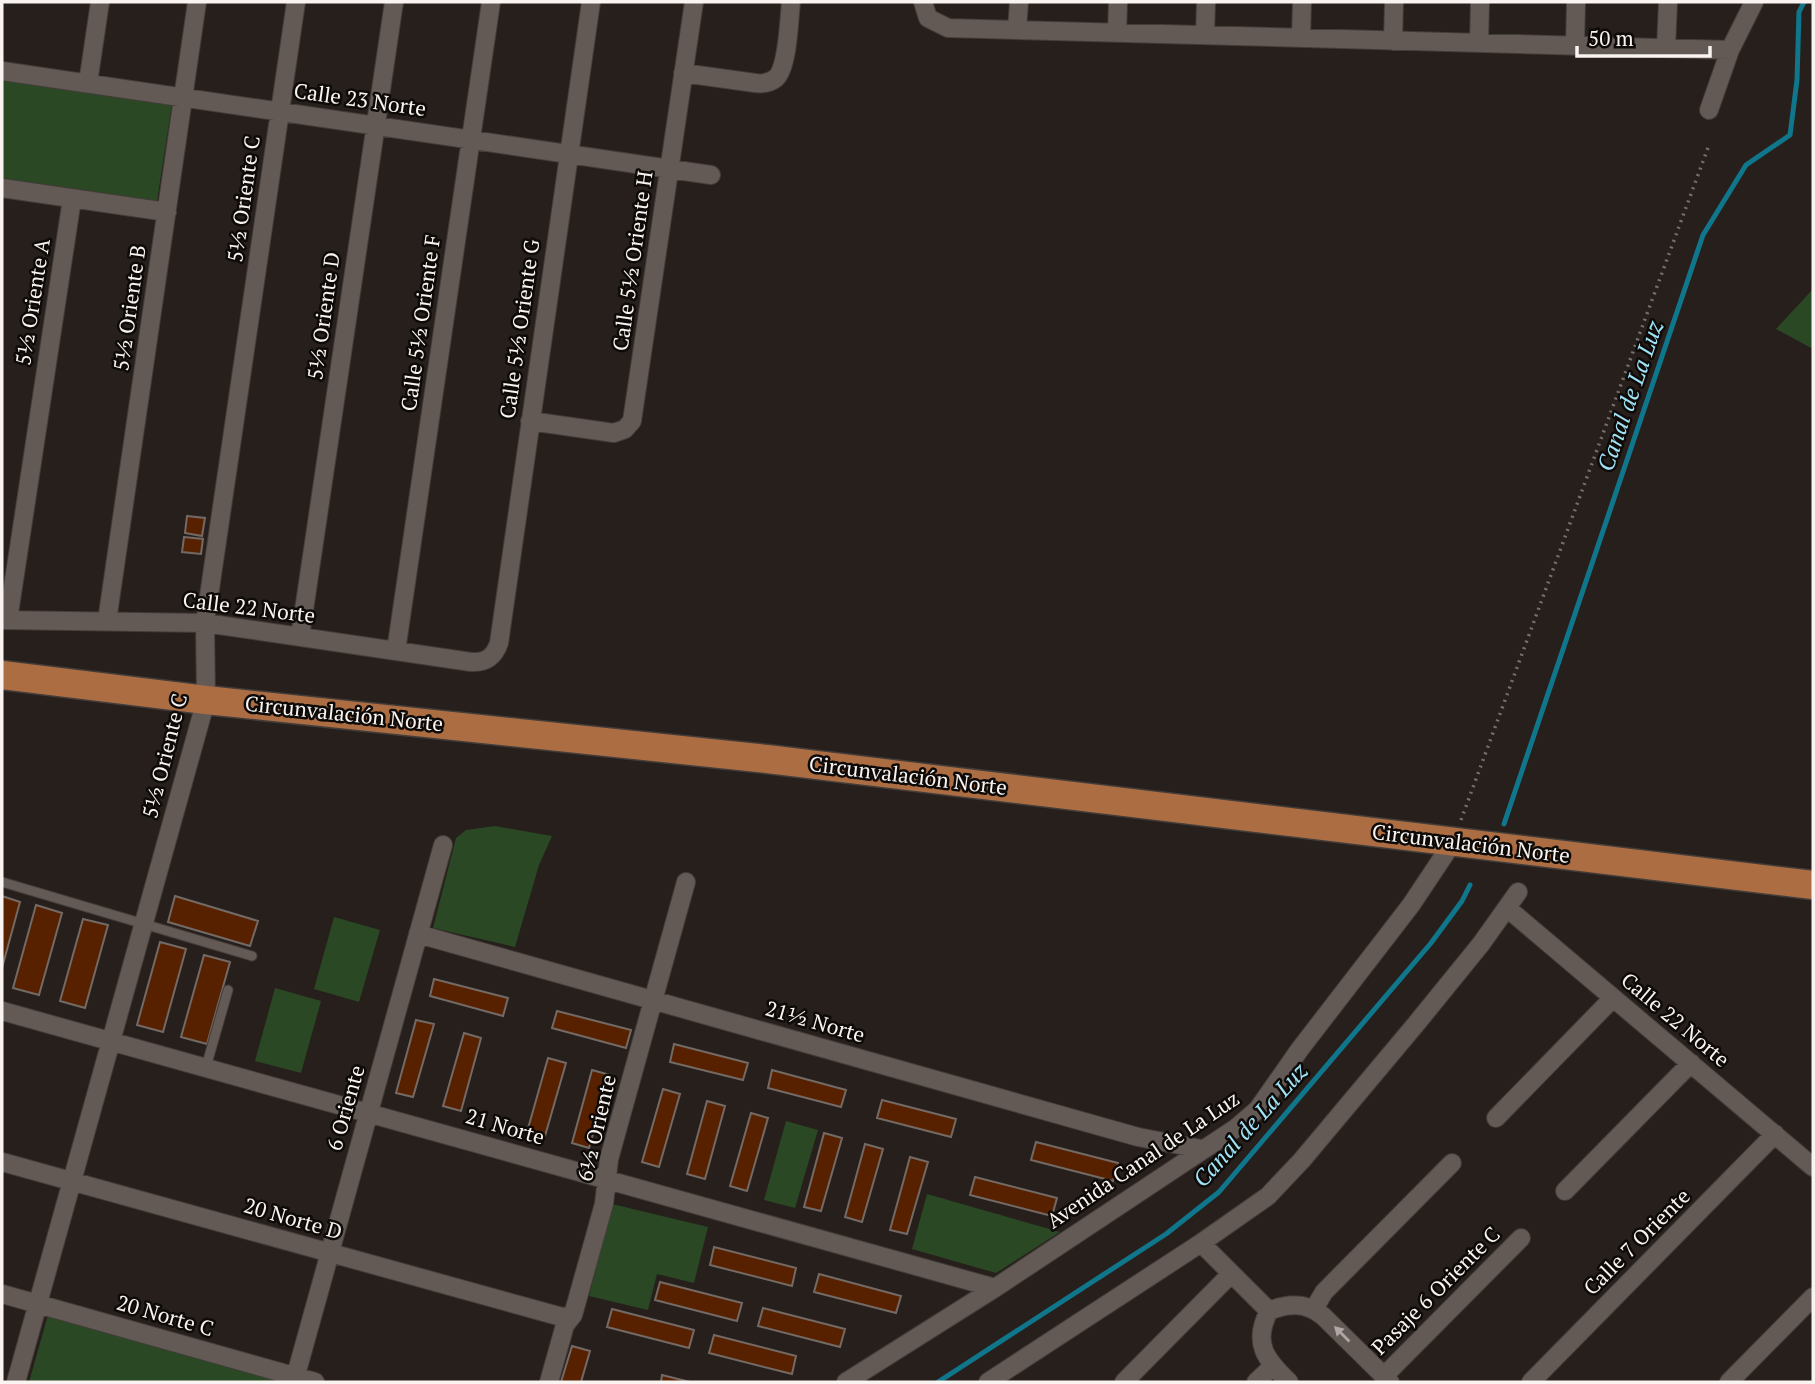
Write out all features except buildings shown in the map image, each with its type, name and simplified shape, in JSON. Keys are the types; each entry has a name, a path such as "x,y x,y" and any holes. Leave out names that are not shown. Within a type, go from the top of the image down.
{"main road":[{"name":"Circunvalación Norte","path":"2,675 206,700 767,759 1813,885"}],"street":[{"path":"88,83 100,2"},
{"name":"5½ Oriente B","path":"107,621 197,2"},
{"name":"5½ Oriente C","path":"16,1382 206,700 203,635 296,2"},
{"name":"5½ Oriente D","path":"300,637 394,2"},
{"name":"Calle 5½ Oriente F","path":"396,651 491,2"},
{"name":"Calle 5½ Oriente G","path":"488,659 499,643 591,2"},
{"name":"Calle 5½ Oriente H","path":"530,421 614,432 625,429 632,421 694,2"},
{"path":"683,73 763,84 775,79 783,64 791,2"},
{"path":"923,2 928,18 948,28 1730,50"},
{"path":"1017,30 1019,2"},
{"path":"1117,33 1118,2"},
{"path":"1205,35 1206,2"},
{"path":"1301,38 1302,2"},
{"path":"1393,41 1394,2"},
{"path":"1479,43 1480,2"},
{"path":"1575,45 1576,2"},
{"path":"1666,48 1668,2"},
{"path":"1709,110 1730,50 1754,2"},
{"name":"Calle 23 Norte","path":"2,71 711,175"},
{"path":"2,188 167,212"},
{"name":"5½ Oriente A","path":"5,620 72,199"},
{"name":"Calle 22 Norte","path":"5,620 205,623 471,662 488,659"},
{"name":"Avenida Canal de La Luz","path":"846,1382 995,1288 1236,1128 1258,1109 1300,1049 1411,905 1453,842"},
{"name":"6 Oriente","path":"294,1380 443,845"},
{"name":"6½ Oriente","path":"549,1382 565,1325 573,1315 604,1204 609,1159 686,882"},
{"path":"988,1382 1011,1377 1246,1213 1286,1178 1453,980 1518,892"},
{"name":"Calle 22 Norte","path":"1507,908 1813,1167"},
{"name":"21½ Norte","path":"418,934 1138,1137 1201,1149"},
{"path":"1496,1118 1613,998"},
{"name":"21 Norte","path":"2,1011 995,1288"},
{"path":"1566,1192 1690,1063"},
{"name":"Calle 7 Oriente","path":"1531,1382 1775,1134"},
{"name":"20 Norte D","path":"2,1162 562,1317 573,1315"},
{"path":"1314,1309 1324,1292 1452,1163"},
{"name":"Pasaje 6 Oriente C","path":"1387,1379 1521,1238"},
{"path":"1201,1243 1269,1311"},
{"path":"1124,1382 1231,1274"},
{"name":"20 Norte C","path":"2,1294 294,1380 315,1382"},
{"path":"1728,1382 1813,1297"},
{"path":"1269,1311 1291,1305 1314,1309 1387,1379"},
{"path":"1269,1311 1262,1330 1263,1349 1273,1366 1289,1382"},
{"path":"1256,1382 1273,1366"}],"lane":[{"path":"2,882 252,956"},
{"path":"205,1068 228,990"}],"path":[{"path":"1453,842 1709,145"}],"green space":[{"path":"2,78 172,104 157,201 2,178"},
{"path":"1813,289 1813,349 1776,329"},
{"path":"495,826 552,836 539,865 515,947 433,928 456,838 466,830"},
{"path":"334,917 380,930 359,1002 314,989"},
{"path":"275,988 321,1001 301,1073 255,1061"},
{"path":"786,1121 818,1130 795,1208 764,1200"},
{"path":"927,1194 1060,1232 996,1273 912,1249"},
{"path":"612,1204 708,1227 694,1283 657,1274 648,1310 589,1296"},
{"path":"48,1315 278,1379 277,1382 29,1382"}],"waterway":[{"name":"Canal de La Luz","path":"1504,824 1703,235 1746,165 1790,135 1797,80 1799,12 1804,2"},
{"name":"Canal de La Luz","path":"938,1382 1166,1234 1219,1192 1431,943 1462,901 1470,885"}]}
